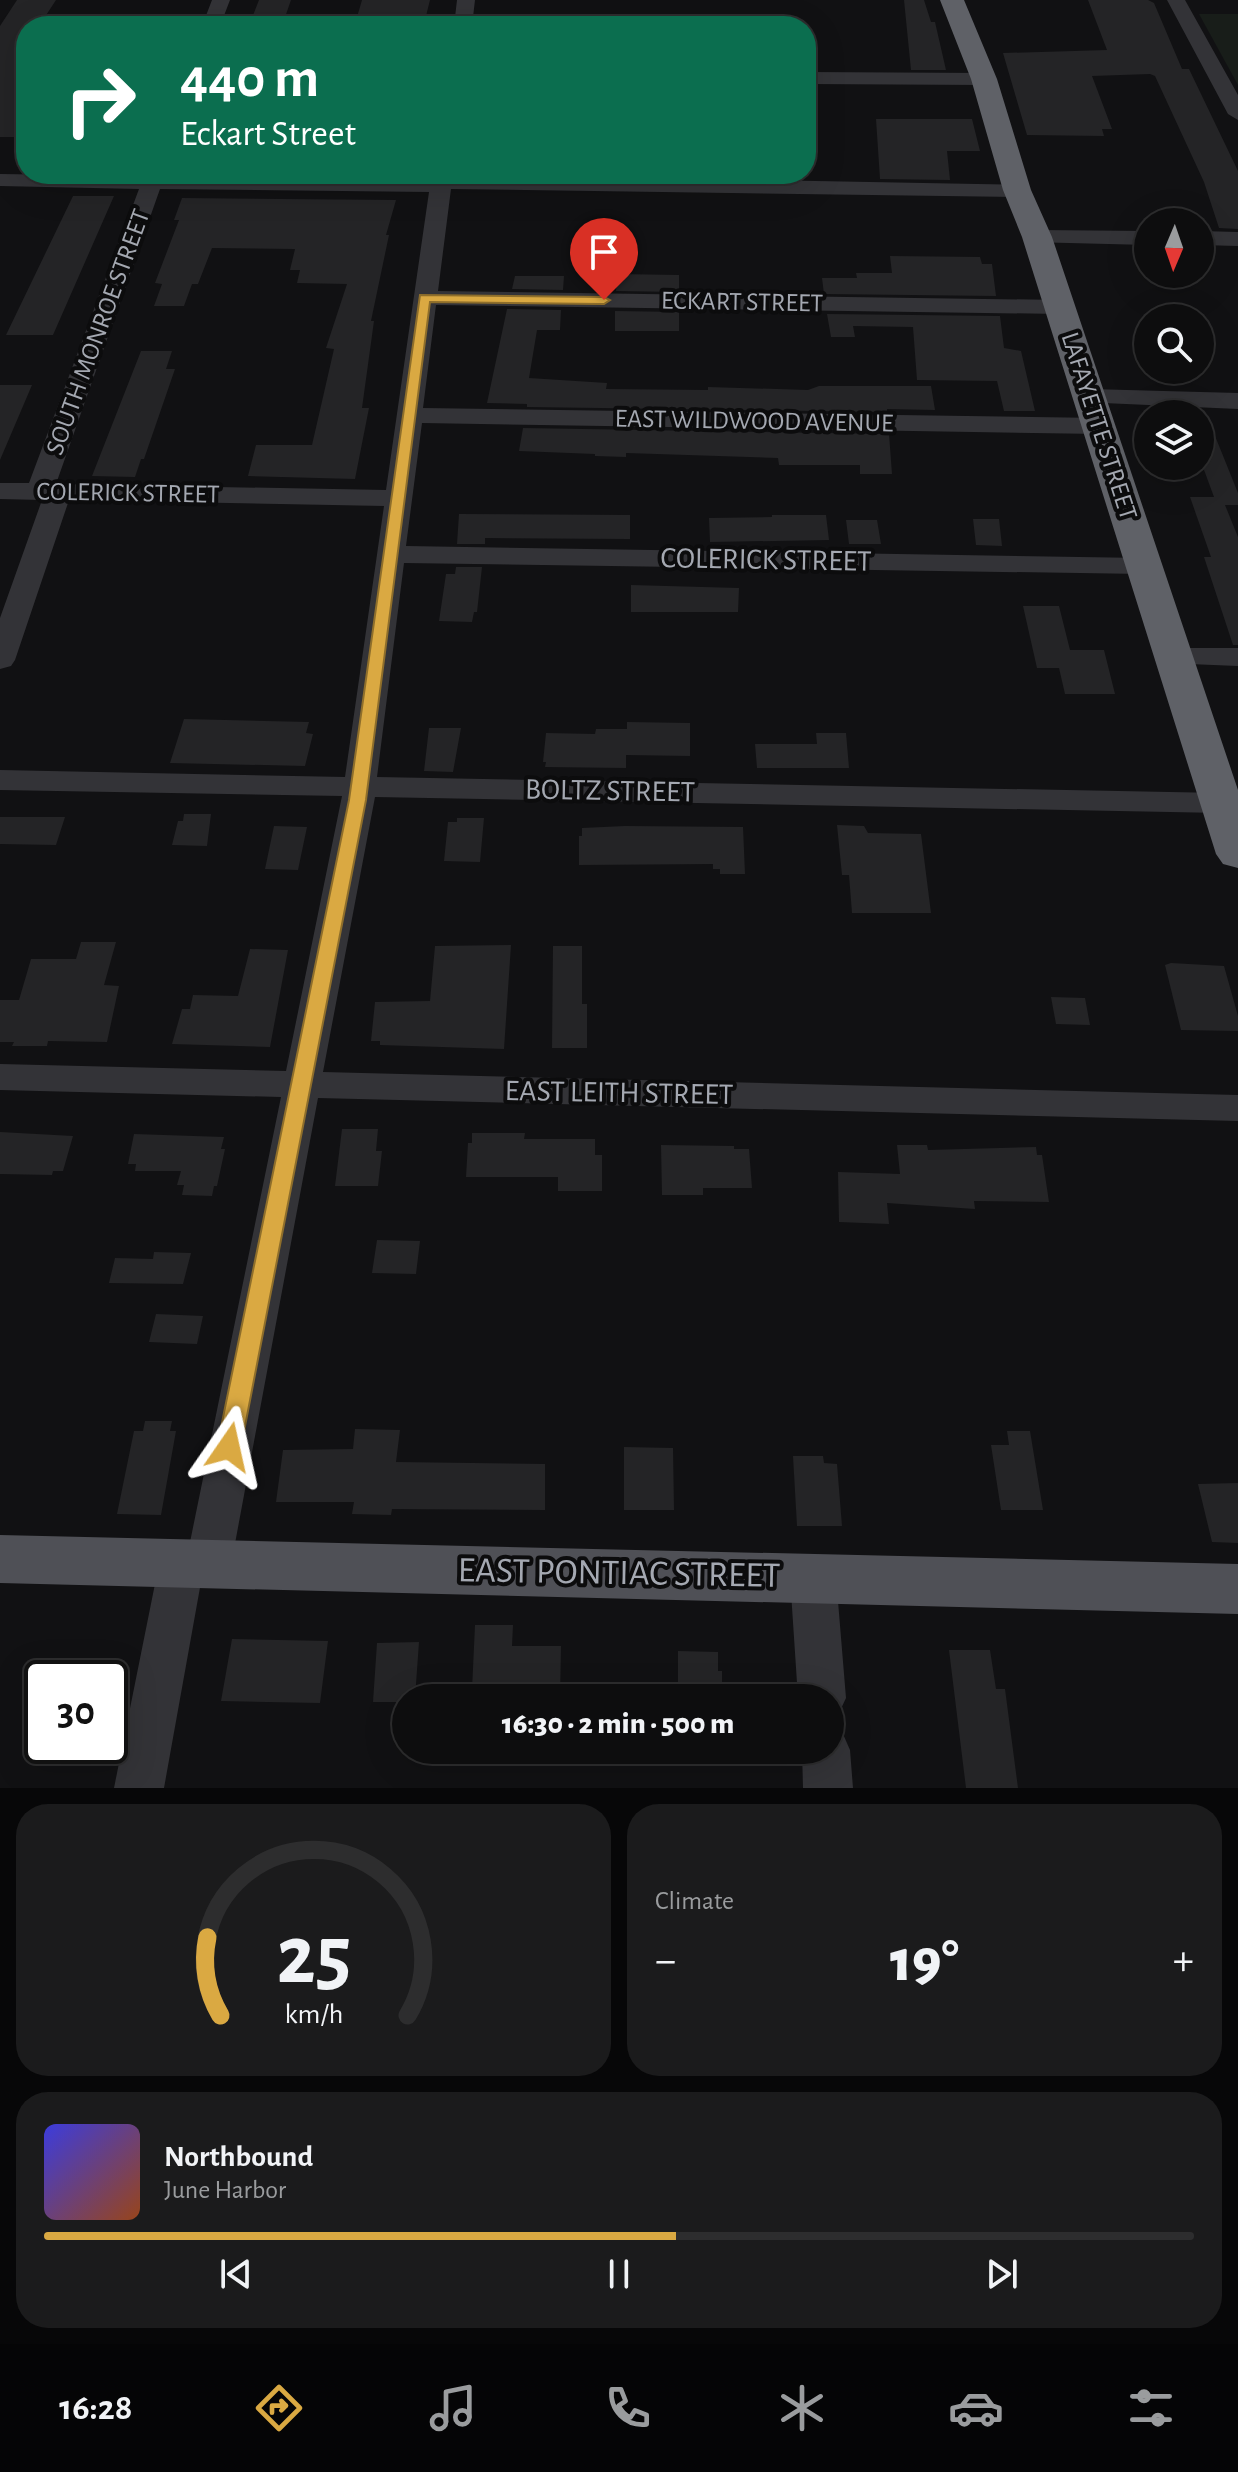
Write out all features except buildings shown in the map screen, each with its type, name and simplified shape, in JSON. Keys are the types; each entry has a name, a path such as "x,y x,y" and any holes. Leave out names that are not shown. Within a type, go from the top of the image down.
{"highway":[{"name":"LAFAYETTE STREET","path":"952,0 984,79 1017,190 1037,237 1238,854"}],"main road":[{"name":"EAST PONTIAC STREET","path":"0,1559 1238,1589"}],"street":[{"path":"1176,0 1238,114"},
{"path":"816,78 984,79"},
{"name":"SOUTH MONROE STREET","path":"0,660 50,491 152,184"},
{"path":"332,184 421,187 428,184"},
{"path":"139,1788 195,1564 302,1086 359,785 440,184"},
{"path":"729,184 1017,190"},
{"path":"1037,237 1134,238"},
{"path":"1214,238 1238,239"},
{"name":"ECKART STREET","path":"425,298 1060,307"},
{"name":"EAST WILDWOOD AVENUE","path":"408,415 1095,412 1238,401"},
{"name":"COLERICK STREET","path":"0,491 399,498"},
{"name":"COLERICK STREET","path":"389,554 1143,566"},
{"path":"1175,657 1238,657"},
{"name":"BOLTZ STREET","path":"0,780 1221,803"},
{"name":"EAST LEITH STREET","path":"0,1077 1238,1108"},
{"path":"813,1577 821,1684"},
{"path":"827,1764 828,1788"}],"shaded area":[{"path":"1199,14 1238,14 1238,85"}],"route":[{"path":"229,1447 358,800 425,298 604,300"}]}
